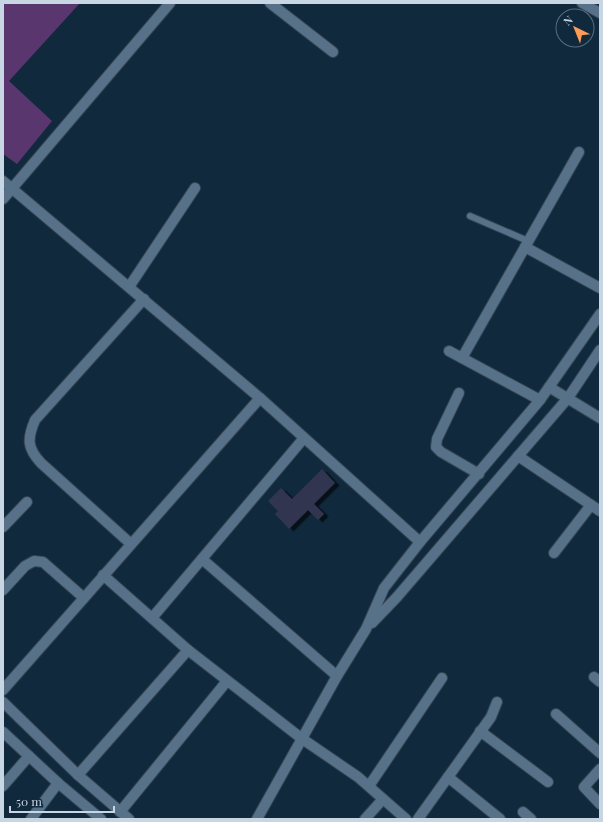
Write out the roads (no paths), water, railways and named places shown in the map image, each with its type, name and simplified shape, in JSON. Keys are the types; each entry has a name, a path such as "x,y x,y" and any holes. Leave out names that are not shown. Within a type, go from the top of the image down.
{"street":[{"path":"3,199 170,3"},
{"path":"270,3 333,52"},
{"path":"582,3 600,13"},
{"path":"462,358 579,152"},
{"path":"3,181 260,398 420,542"},
{"path":"129,287 195,188"},
{"path":"527,244 600,288"},
{"path":"131,544 41,463 32,454 29,443 30,432 35,420 144,299"},
{"path":"257,819 301,738 366,629 384,588 420,542 540,400 600,314"},
{"path":"366,629 397,597 568,398 600,350"},
{"path":"449,351 540,400"},
{"path":"549,386 600,418"},
{"path":"459,394 437,439 436,447 479,474"},
{"path":"3,690 260,398"},
{"path":"152,618 304,438"},
{"path":"518,456 600,511"},
{"path":"3,527 26,502"},
{"path":"554,554 591,505"},
{"path":"202,559 337,676"},
{"path":"3,590 25,566 34,561 43,562 84,598"},
{"path":"103,575 188,650 301,738 358,777 406,819"},
{"path":"78,775 188,650"},
{"path":"368,786 442,678"},
{"path":"120,812 228,681"},
{"path":"3,702 78,775 129,819"},
{"path":"418,819 491,717 497,702"},
{"path":"556,714 600,753"},
{"path":"480,731 548,782"},
{"path":"3,732 58,783 100,819"},
{"path":"3,786 28,756"},
{"path":"600,769 584,787 600,804"},
{"path":"448,777 500,819"},
{"path":"31,819 58,783"},
{"path":"365,819 383,799"}],"lane":[{"path":"470,216 527,244"}]}
